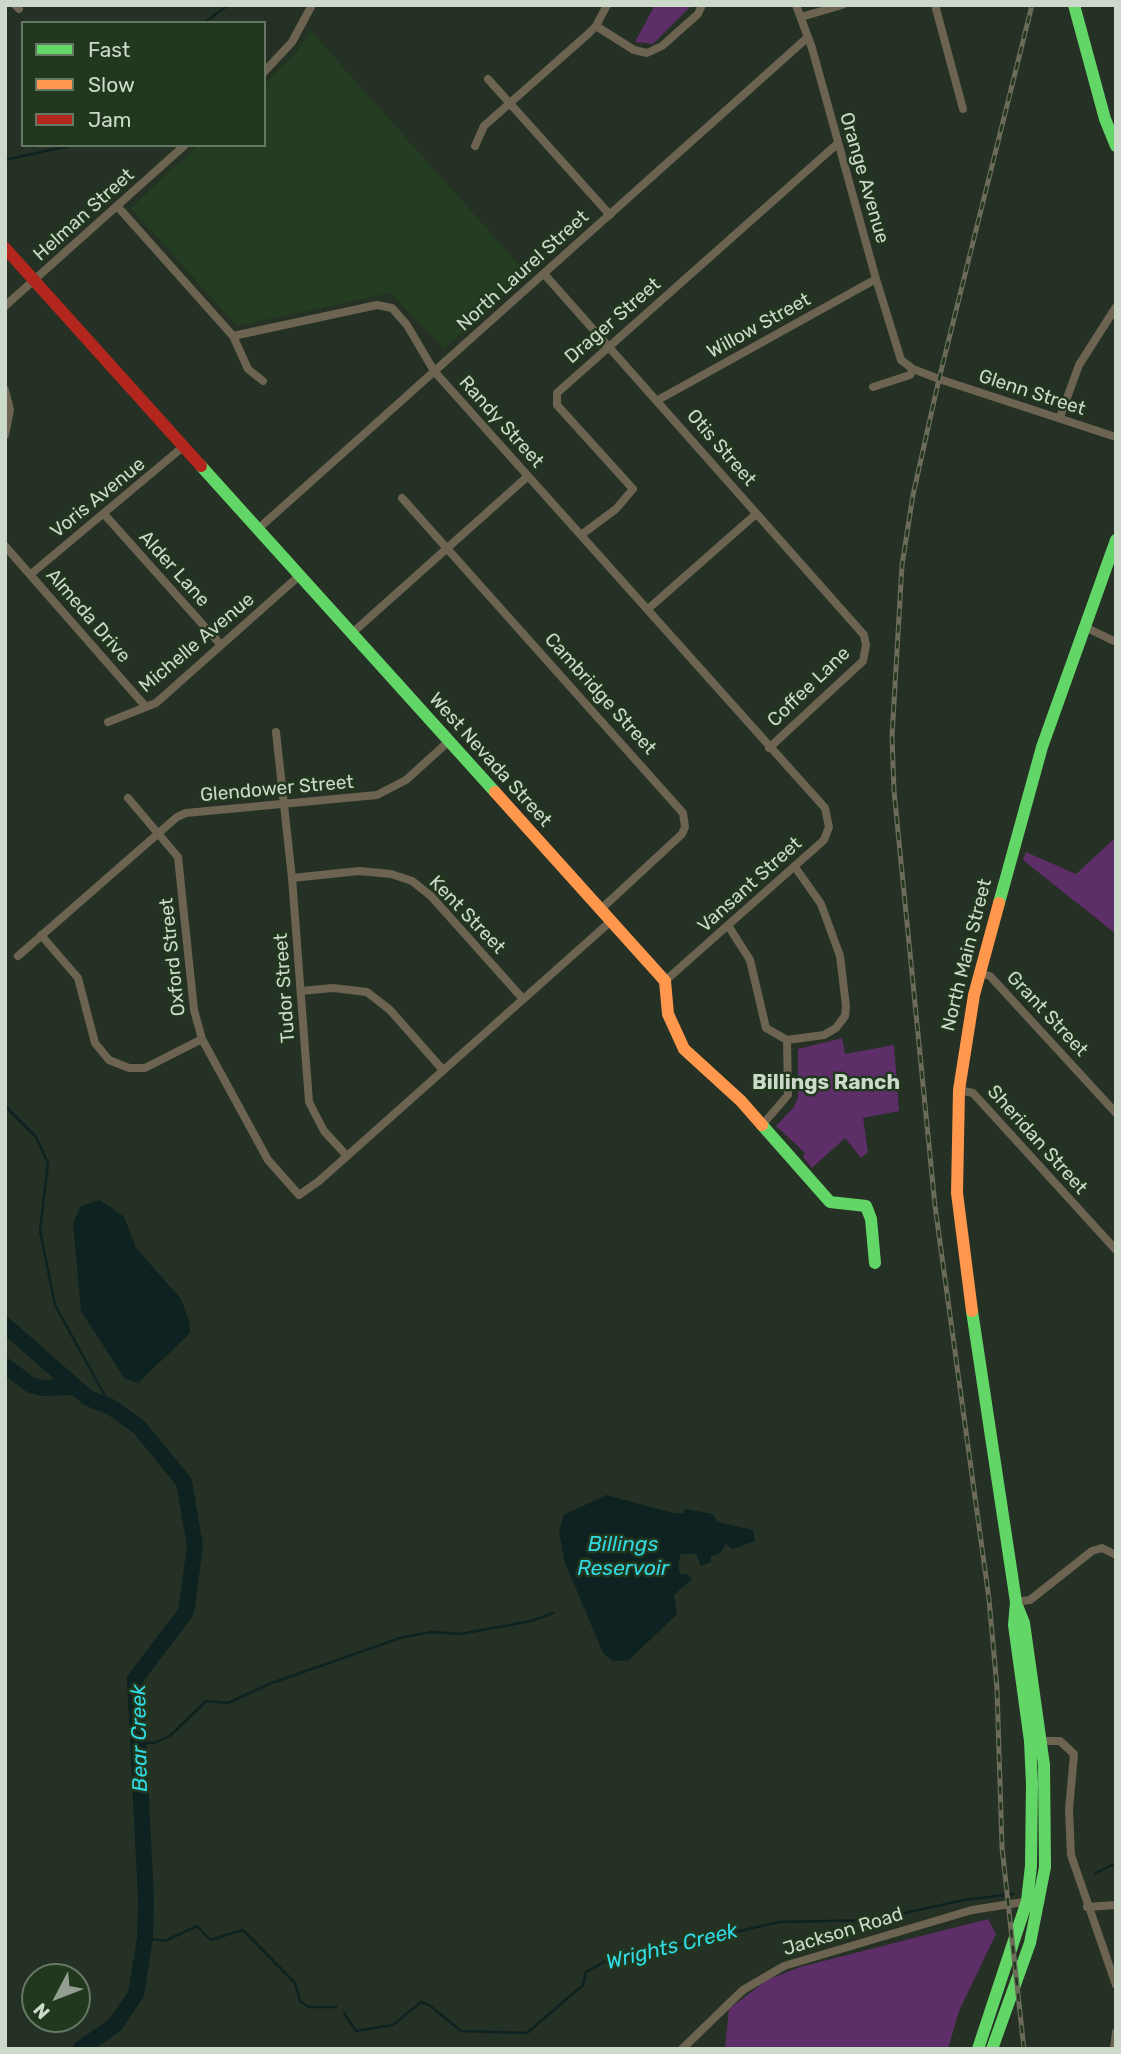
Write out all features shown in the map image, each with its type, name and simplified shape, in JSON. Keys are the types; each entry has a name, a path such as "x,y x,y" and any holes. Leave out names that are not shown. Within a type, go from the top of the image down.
{"main road":[{"path":"1074,5 1105,119 1116,146"},
{"name":"West Nevada Street","path":"5,248 665,981"},
{"name":"North Main Street","path":"1033,1902 1047,1830 1035,1741 1014,1625 1016,1602 962,1246 957,1193 959,1090 979,973 1042,747 1116,540"},
{"path":"665,981 667,1014 684,1049 763,1124 830,1202 839,1206 862,1204 868,1209 875,1264"},
{"path":"978,2049 1033,1902"},
{"path":"992,2049 1024,1964 1033,1902"}],"street":[{"path":"266,70 292,42 312,5"},
{"path":"475,146 480,132 596,26 607,5"},
{"path":"596,26 634,50 647,52 662,46 698,13 702,5"},
{"name":"Orange Avenue","path":"796,5 808,37 901,360"},
{"path":"802,17 842,5"},
{"path":"936,5 963,109"},
{"name":"North Laurel Street","path":"258,529 808,37"},
{"path":"488,79 610,215"},
{"name":"Drager Street","path":"581,535 616,509 633,489 555,399 570,379 837,144"},
{"name":"Helman Street","path":"35,280 183,147"},
{"path":"118,207 233,336 248,369 263,381"},
{"name":"Otis Street","path":"545,275 859,626 866,645"},
{"name":"Willow Street","path":"658,400 876,279"},
{"path":"5,306 35,280"},
{"name":"Randy Street","path":"233,336 387,305 407,325 434,371 820,802"},
{"path":"1060,417 1079,365 1116,307"},
{"name":"Glenn Street","path":"901,360 913,369 939,379 1116,437"},
{"path":"873,387 910,375 913,369"},
{"path":"5,390 10,410 5,435"},
{"name":"Voris Avenue","path":"31,574 184,446"},
{"path":"351,634 528,476"},
{"name":"Cambridge Street","path":"402,498 683,813 685,827 682,834 600,911"},
{"name":"Alder Lane","path":"104,514 221,645"},
{"path":"648,609 757,514"},
{"name":"Almeda Drive","path":"5,545 146,707"},
{"name":"Michelle Avenue","path":"108,722 156,703 299,576"},
{"path":"1085,627 1116,642"},
{"name":"Coffee Lane","path":"769,748 863,661 866,645"},
{"name":"Tudor Street","path":"276,732 292,878 309,1102 324,1131 347,1156"},
{"name":"Glendower Street","path":"18,956 159,833 186,813 377,795 406,779 448,742"},
{"name":"Oxford Street","path":"128,798 178,857 194,1010 202,1039 268,1160 299,1195 347,1156"},
{"name":"Vansant Street","path":"665,981 795,867 828,834 828,816 820,802"},
{"path":"729,926 746,950 754,970 762,1023 775,1035 787,1040 831,1032 845,1016 844,974 836,939 821,904 795,867"},
{"name":"Kent Street","path":"292,878 359,870 391,874 412,881 431,896 523,999"},
{"path":"347,1156 611,921"},
{"path":"41,935 78,978 95,1043 109,1060 129,1068 145,1068 202,1039"},
{"name":"Grant Street","path":"979,973 990,976 1116,1113"},
{"path":"301,991 333,988 367,992 385,1005 443,1070"},
{"path":"763,1124 788,1096 787,1040"},
{"name":"Sheridan Street","path":"959,1090 973,1093 1116,1250"},
{"path":"1016,1602 1030,1600 1097,1549 1108,1550 1116,1555"},
{"path":"1035,1741 1060,1741 1074,1754 1070,1842 1087,1907 1116,1985"},
{"name":"Jackson Road","path":"682,2049 743,1990 784,1966 972,1910 1033,1902"},
{"path":"1087,1907 1116,1905"},
{"path":"1114,2049 1116,2032"}],"shaded area":[{"path":"655,5 692,5 653,44 635,42"},
{"path":"310,30 530,277 515,285 444,349 391,293 237,326 131,208 196,147 266,147 266,82 296,54"},
{"path":"1116,837 1116,934 1023,860 1026,852 1076,874"},
{"path":"842,1038 845,1054 894,1045 899,1111 863,1118 868,1152 861,1158 845,1138 812,1168 803,1157 805,1153 776,1126 794,1107 798,1097 798,1049"},
{"path":"988,1919 996,1934 959,2011 948,2049 725,2049 729,2009 767,1980 800,1967"}],"water":[{"path":"100,1200 124,1217 136,1248 181,1299 190,1324 190,1333 138,1383 125,1379 81,1311 73,1223 81,1206"},
{"name":"Billings Reservoir","path":"606,1495 673,1513 684,1513 685,1509 713,1514 717,1522 753,1530 755,1541 733,1549 725,1544 721,1553 711,1556 711,1562 701,1566 696,1554 681,1554 678,1565 680,1574 687,1574 692,1579 674,1595 677,1614 628,1661 613,1661 603,1653 564,1560 559,1530 564,1515"}],"waterway":[{"path":"207,21 228,5"},
{"path":"5,160 64,147"},
{"path":"5,1106 36,1137 48,1163 40,1231 55,1305 111,1407"},
{"name":"Bear Creek","path":"5,1325 88,1398 111,1407 139,1427 184,1482 195,1546 186,1612 135,1679 146,1899 145,1938 136,1994 115,2025 80,2049"},
{"name":"Bear Creek","path":"5,1366 31,1385 43,1388 75,1387"},
{"path":"139,1742 154,1743 170,1736 206,1701 228,1703 269,1684 403,1637 432,1632 460,1634 531,1621 553,1613"},
{"name":"Wrights Creek","path":"1094,1874 1116,1863"},
{"name":"Wrights Creek","path":"344,2013 356,2031 393,2025 421,2002 429,2005 461,2031 527,2033 583,1985 586,1972 604,1962 779,1922 873,1920 964,1900 1013,1894"},
{"name":"Wrights Creek","path":"145,1938 165,1941 197,1926 210,1940 243,1930 295,1983 300,2001 309,2007 336,2007"}],"railway":[{"path":"1024,2049 1002,1847 997,1688 989,1599 935,1206 894,791 892,737 902,565 913,495 939,379 1032,5"}],"traffic: fast":[{"path":"1074,5 1105,119 1116,146"},
{"path":"201,466 495,792"},
{"path":"999,903 1042,747 1116,540"},
{"path":"762,1125 830,1202 866,1206 871,1219 875,1263"},
{"path":"972,1311 1016,1602 1014,1625 1030,1741 1032,1784 1031,1866 1027,1901 978,2049"},
{"path":"992,2049 1030,1943 1045,1867 1044,1765 1024,1623 1018,1608"}],"traffic: slow":[{"path":"495,792 665,981 668,1014 684,1049 741,1101 762,1125"},
{"path":"972,1311 957,1193 959,1090 974,995 999,903"}],"traffic: jam":[{"path":"5,248 201,466"}],"district":[{"name":"Billings Ranch","path":"826,1083"}]}
